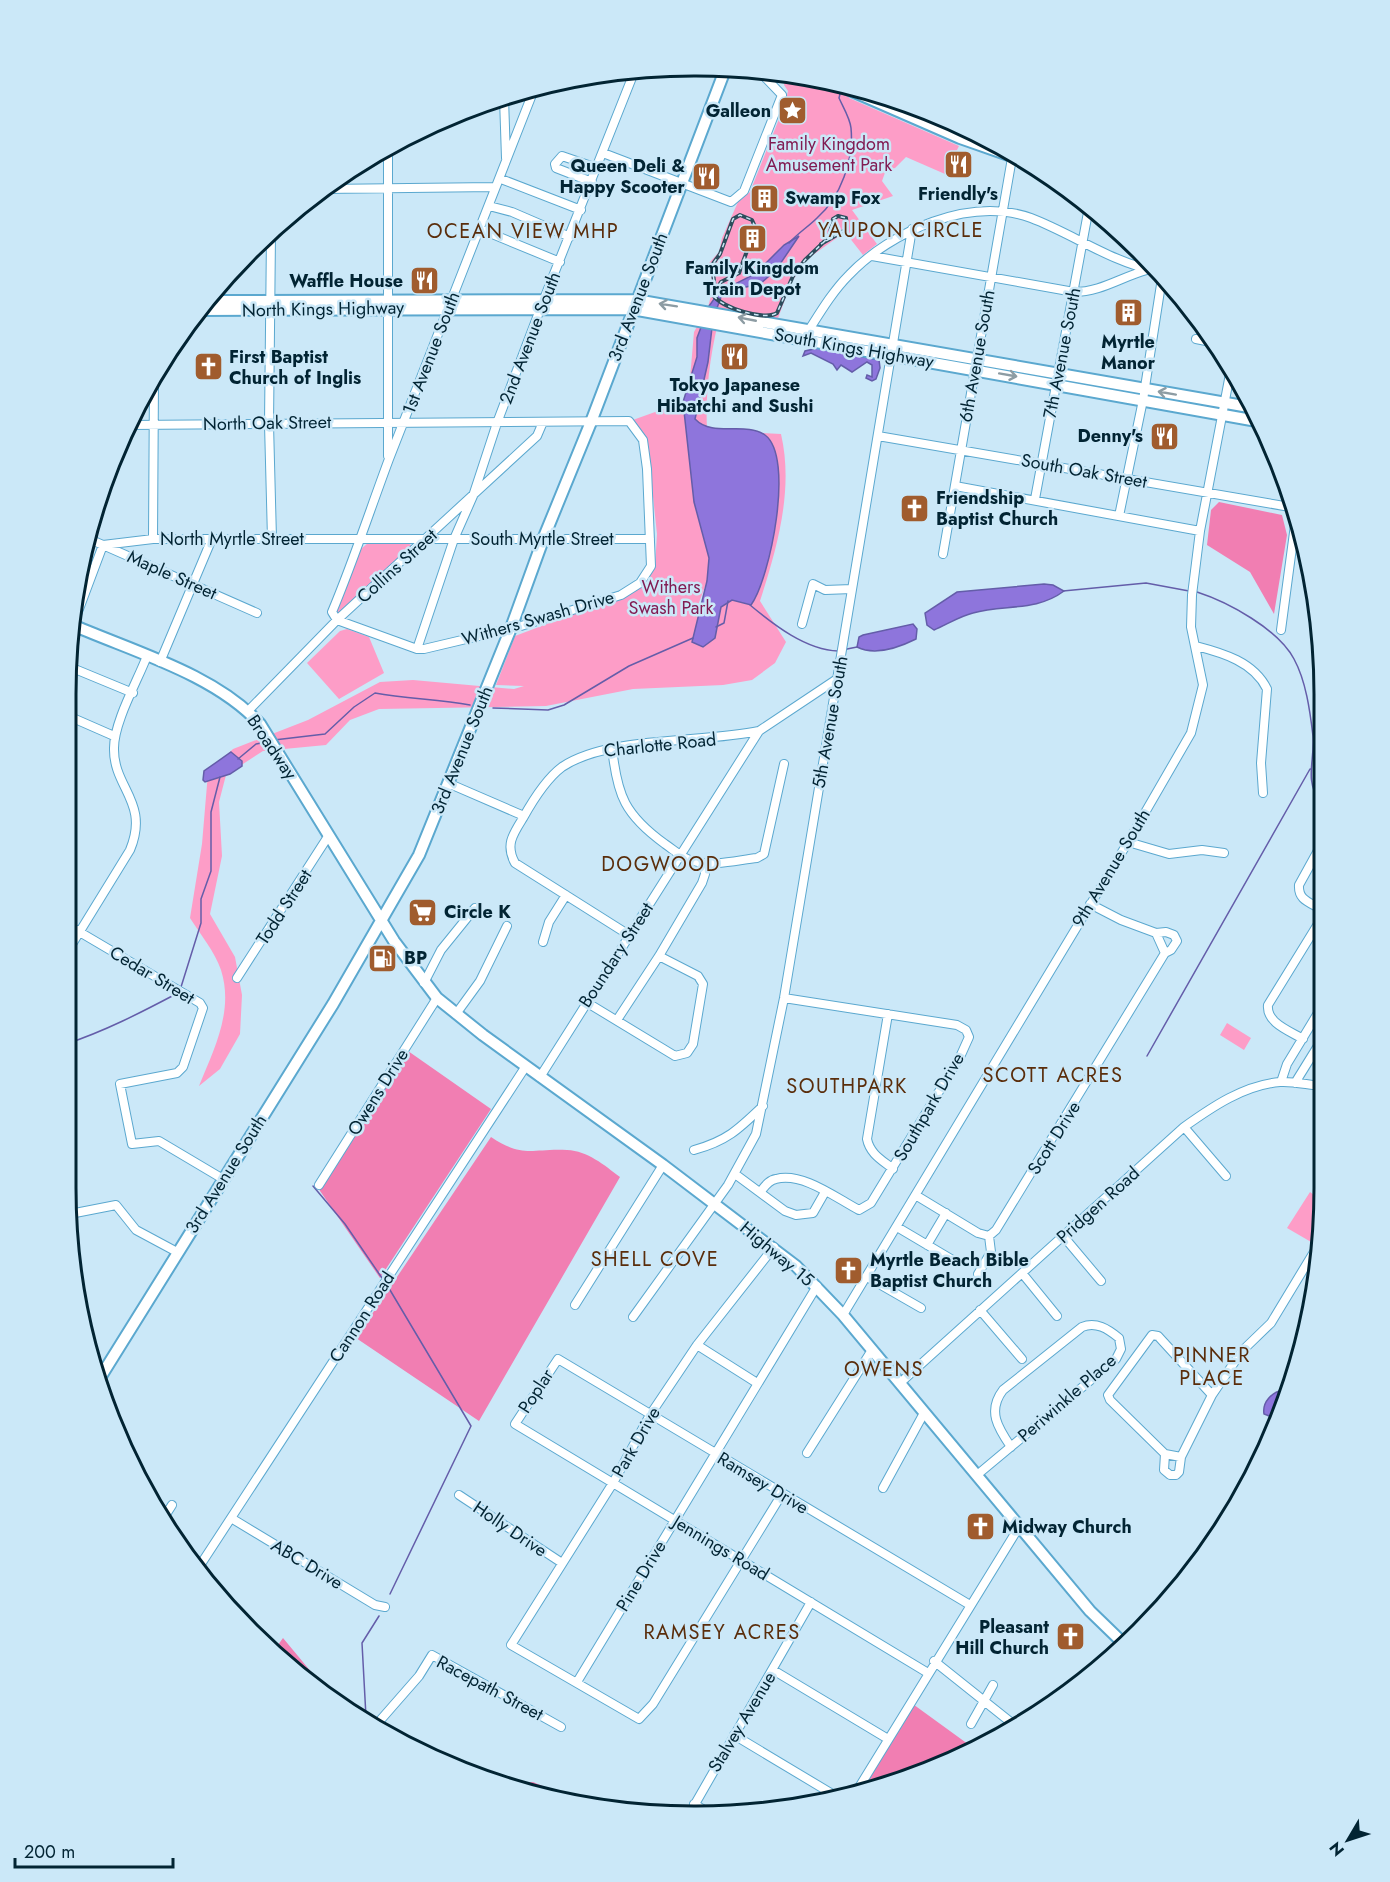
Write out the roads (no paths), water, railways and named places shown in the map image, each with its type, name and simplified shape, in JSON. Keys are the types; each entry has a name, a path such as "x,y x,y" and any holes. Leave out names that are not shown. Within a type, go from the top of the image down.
{"main road":[{"name":"3rd Avenue South","path":"105,1370 382,921 419,855 450,784 511,628 722,77"},
{"name":"North Kings Highway","path":"218,302 271,305"},
{"name":"South Kings Highway","path":"449,303 634,305 697,314 1144,395 1249,419"},
{"name":"North Kings Highway","path":"211,309 271,305 449,303"},
{"name":"South Kings Highway","path":"725,320 808,330 892,350"},
{"name":"South Kings Highway","path":"1144,395 1242,406"},
{"name":"Broadway","path":"81,629 213,687 248,711 260,724 276,749 382,921"},
{"name":"Broadway","path":"80,633 103,639"},
{"name":"Highway 15","path":"382,921 424,983 456,1014 774,1247 817,1286 1090,1611 1118,1638"}],"street":[{"name":"2nd Avenue South","path":"417,649 454,539 473,496 497,423 542,303 631,80"},
{"path":"603,153 731,202 744,191 782,95 771,82"},
{"name":"1st Avenue South","path":"337,620 332,612 362,540 389,461 449,303 495,188 501,179 530,99"},
{"path":"504,107 507,159"},
{"path":"592,182 556,168 555,164 562,156 597,168"},
{"path":"388,158 390,304 387,422 389,461"},
{"name":"6th Avenue South","path":"943,554 990,277 1003,211 1015,166"},
{"path":"501,179 581,210"},
{"path":"340,189 495,188"},
{"path":"489,206 512,212 570,237"},
{"path":"808,330 849,274 912,229 950,215 1003,211 1028,217 1082,243 1140,266"},
{"name":"7th Avenue South","path":"1035,499 1087,217"},
{"path":"480,229 560,262"},
{"name":"5th Avenue South","path":"633,1317 735,1174 756,1134 764,1105 784,998 912,229"},
{"path":"271,245 269,424 272,538"},
{"path":"872,256 1074,292 1102,289 1132,274 1145,272"},
{"path":"1119,516 1144,395 1161,288"},
{"path":"1196,339 1201,340"},
{"name":"9th Avenue South","path":"843,1315 1128,842 1191,733 1203,685 1191,627 1193,583 1200,531 1229,382"},
{"path":"153,539 154,395"},
{"path":"405,421 591,422"},
{"name":"North Oak Street","path":"138,425 405,421"},
{"name":"Withers Swash Drive","path":"417,649 511,628 628,591 648,573 651,566 650,539 647,469 643,440 629,421 591,422"},
{"name":"Collins Street","path":"248,711 337,620 537,436 543,422"},
{"name":"South Oak Street","path":"878,436 961,448 1284,506"},
{"path":"955,486 1200,531"},
{"name":"South Myrtle Street","path":"362,540 425,541 544,537 650,539"},
{"name":"North Myrtle Street","path":"103,545 153,539 362,540"},
{"path":"1281,630 1293,539"},
{"path":"160,662 195,585 211,541"},
{"name":"Maple Street","path":"96,542 257,613"},
{"path":"85,592 103,545"},
{"path":"802,624 813,584 825,590 852,589"},
{"path":"337,620 417,649"},
{"path":"1196,646 1227,654 1238,660 1262,679 1267,689 1261,763 1263,793"},
{"path":"76,936 130,850 136,831 134,804 113,752 114,736 147,656"},
{"path":"77,670 133,693"},
{"name":"Boundary Street","path":"540,1077 759,731 837,679"},
{"path":"76,719 114,736"},
{"name":"Charlotte Road","path":"629,935 515,863 509,852 510,840 524,816 546,784 561,768 584,755 612,747 727,738 759,731"},
{"path":"612,747 615,775 629,812 642,827 681,855 691,861 705,863 758,858 764,854 784,764"},
{"path":"450,784 524,816"},
{"name":"Todd Street","path":"237,978 329,835"},
{"path":"1128,842 1169,854 1202,850 1224,853"},
{"path":"1314,858 1299,885 1301,898 1314,906"},
{"path":"617,1020 659,957 702,883 705,863"},
{"path":"543,942 549,922 566,895"},
{"path":"1090,904 1121,920 1156,933 1166,932 1174,935 1177,941 1165,953 1156,933"},
{"path":"424,983 441,950 475,908"},
{"path":"456,1014 480,981 507,926"},
{"name":"Cedar Street","path":"76,929 200,1003 203,1008 183,1067 177,1073 120,1084 132,1143 159,1141 223,1179"},
{"path":"1303,1039 1272,1019 1267,1012 1268,1005 1314,929"},
{"name":"Scott Drive","path":"989,1236 996,1230 1081,1094 1165,953"},
{"path":"586,1002 675,1056 690,1049 703,984 698,976 659,957"},
{"name":"Owens Drive","path":"319,1185 437,998"},
{"name":"Southpark Drive","path":"761,1191 771,1181 785,1178 811,1183 859,1210 864,1209 871,1203 893,1169 960,1057 969,1037 966,1030 957,1025 784,998"},
{"path":"888,1014 867,1139 869,1148 875,1156 893,1169"},
{"path":"1281,1082 1287,1064 1314,1020"},
{"path":"1294,1083 1314,1053"},
{"name":"Cannon Road","path":"202,1562 526,1066"},
{"name":"Pridgen Road","path":"900,1383 1184,1127 1229,1099 1258,1086 1281,1082 1314,1085"},
{"path":"694,1150 728,1137 764,1105"},
{"path":"1184,1127 1226,1176"},
{"path":"575,1305 663,1165"},
{"path":"735,1174 761,1191 785,1211 796,1215 813,1213 825,1192"},
{"path":"916,1196 989,1236 991,1251 978,1274"},
{"path":"77,1213 116,1205 136,1230 177,1252"},
{"path":"927,1245 946,1213"},
{"path":"897,1227 951,1259"},
{"path":"1064,1237 1101,1281"},
{"name":"Park Drive","path":"577,1682 511,1645 613,1483 650,1415 697,1345 774,1247"},
{"path":"1165,1454 1164,1470 1170,1475 1179,1472 1181,1457 1212,1395 1242,1351 1271,1323 1309,1261"},
{"path":"1022,1273 1057,1316"},
{"path":"867,1277 921,1308"},
{"name":"Pine Drive","path":"577,1682 817,1286"},
{"path":"980,1310 1022,1359"},
{"name":"Periwinkle Place","path":"977,1475 1011,1447 1116,1359 1121,1348 1119,1338 1091,1323 1082,1327 1004,1390 995,1404 996,1422 1011,1447"},
{"path":"1181,1457 1165,1454 1110,1400 1108,1395 1152,1335 1158,1336 1212,1395"},
{"path":"697,1345 757,1383"},
{"path":"807,1453 872,1350"},
{"name":"Ramsey Drive","path":"558,1359 970,1605"},
{"name":"Poplar","path":"515,1424 558,1359"},
{"path":"883,1488 924,1413"},
{"name":"Jennings Road","path":"515,1424 928,1673"},
{"path":"577,1682 639,1719 653,1704 782,1494"},
{"name":"Holly Drive","path":"459,1495 562,1563"},
{"path":"168,1511 172,1505"},
{"name":"ABC Drive","path":"231,1518 375,1605 385,1607"},
{"path":"862,1782 934,1661 1019,1527"},
{"name":"Stalvey Avenue","path":"694,1806 811,1602"},
{"name":"Racepath Street","path":"381,1720 419,1676 432,1655 561,1727"},
{"path":"934,1661 1008,1720"},
{"path":"773,1670 888,1739"},
{"path":"970,1724 993,1685"},
{"path":"734,1735 827,1791"}],"waterway":[{"path":"789,243 825,209 844,177 850,152 851,128 839,98 840,94"},
{"path":"1063,591 1146,583 1189,591"},
{"path":"1197,592 1223,602 1251,618 1276,637 1294,659 1302,677 1309,706 1313,736 1311,777 1314,791"},
{"path":"716,627 724,623 728,601"},
{"path":"750,605 780,628 802,641 826,650 838,651"},
{"path":"493,708 548,710 564,705 629,666 693,638"},
{"path":"847,649 857,647"},
{"path":"274,740 325,734 354,707 375,693 470,705"},
{"path":"238,759 256,744 267,742"},
{"path":"1147,1056 1310,769"},
{"path":"181,987 201,923 201,899 211,871 211,812 220,777"},
{"path":"76,1040 136,1015 176,994"},
{"path":"313,1186 345,1224 382,1278"},
{"path":"387,1285 471,1426 390,1594"},
{"path":"366,1710 362,1643 379,1616"}],"railway":[{"path":"715,289 712,265 720,254 733,219 740,215 752,220 756,229"},
{"path":"748,248 739,273 721,282 713,295 734,309 771,315 777,313 793,276 805,260 829,237 833,219 838,216 846,218 847,229 821,244"}],"place":[{"name":"Galleon","path":"792,111"},
{"name":"Friendly's","path":"958,165"},
{"name":"Queen Deli & Happy Scooter","path":"706,176"},
{"name":"Swamp Fox","path":"764,198"},
{"name":"Family Kingdom Train Depot","path":"752,239"},
{"name":"Waffle House","path":"424,281"},
{"name":"Myrtle Manor","path":"1128,313"},
{"name":"Tokyo Japanese Hibatchi and Sushi","path":"735,356"},
{"name":"First Baptist Church of Inglis","path":"208,367"},
{"name":"Denny's","path":"1164,436"},
{"name":"Friendship Baptist Church","path":"915,508"},
{"name":"Circle K","path":"423,912"},
{"name":"BP","path":"383,958"},
{"name":"Myrtle Beach Bible Baptist Church","path":"849,1270"},
{"name":"Midway Church","path":"981,1527"},
{"name":"Pleasant Hill Church","path":"1070,1637"}],"district":[{"name":"YAUPON CIRCLE","path":"901,230"},
{"name":"OCEAN VIEW MHP","path":"523,231"},
{"name":"DOGWOOD","path":"661,864"},
{"name":"SCOTT ACRES","path":"1053,1075"},
{"name":"SOUTHPARK","path":"847,1086"},
{"name":"SHELL COVE","path":"655,1259"},
{"name":"PINNER PLACE","path":"1212,1366"},
{"name":"OWENS","path":"884,1369"},
{"name":"RAMSEY ACRES","path":"722,1632"}],"park label":[{"name":"Family Kingdom Amusement Park","path":"829,154"},
{"name":"Withers Swash Park","path":"671,597"}]}
